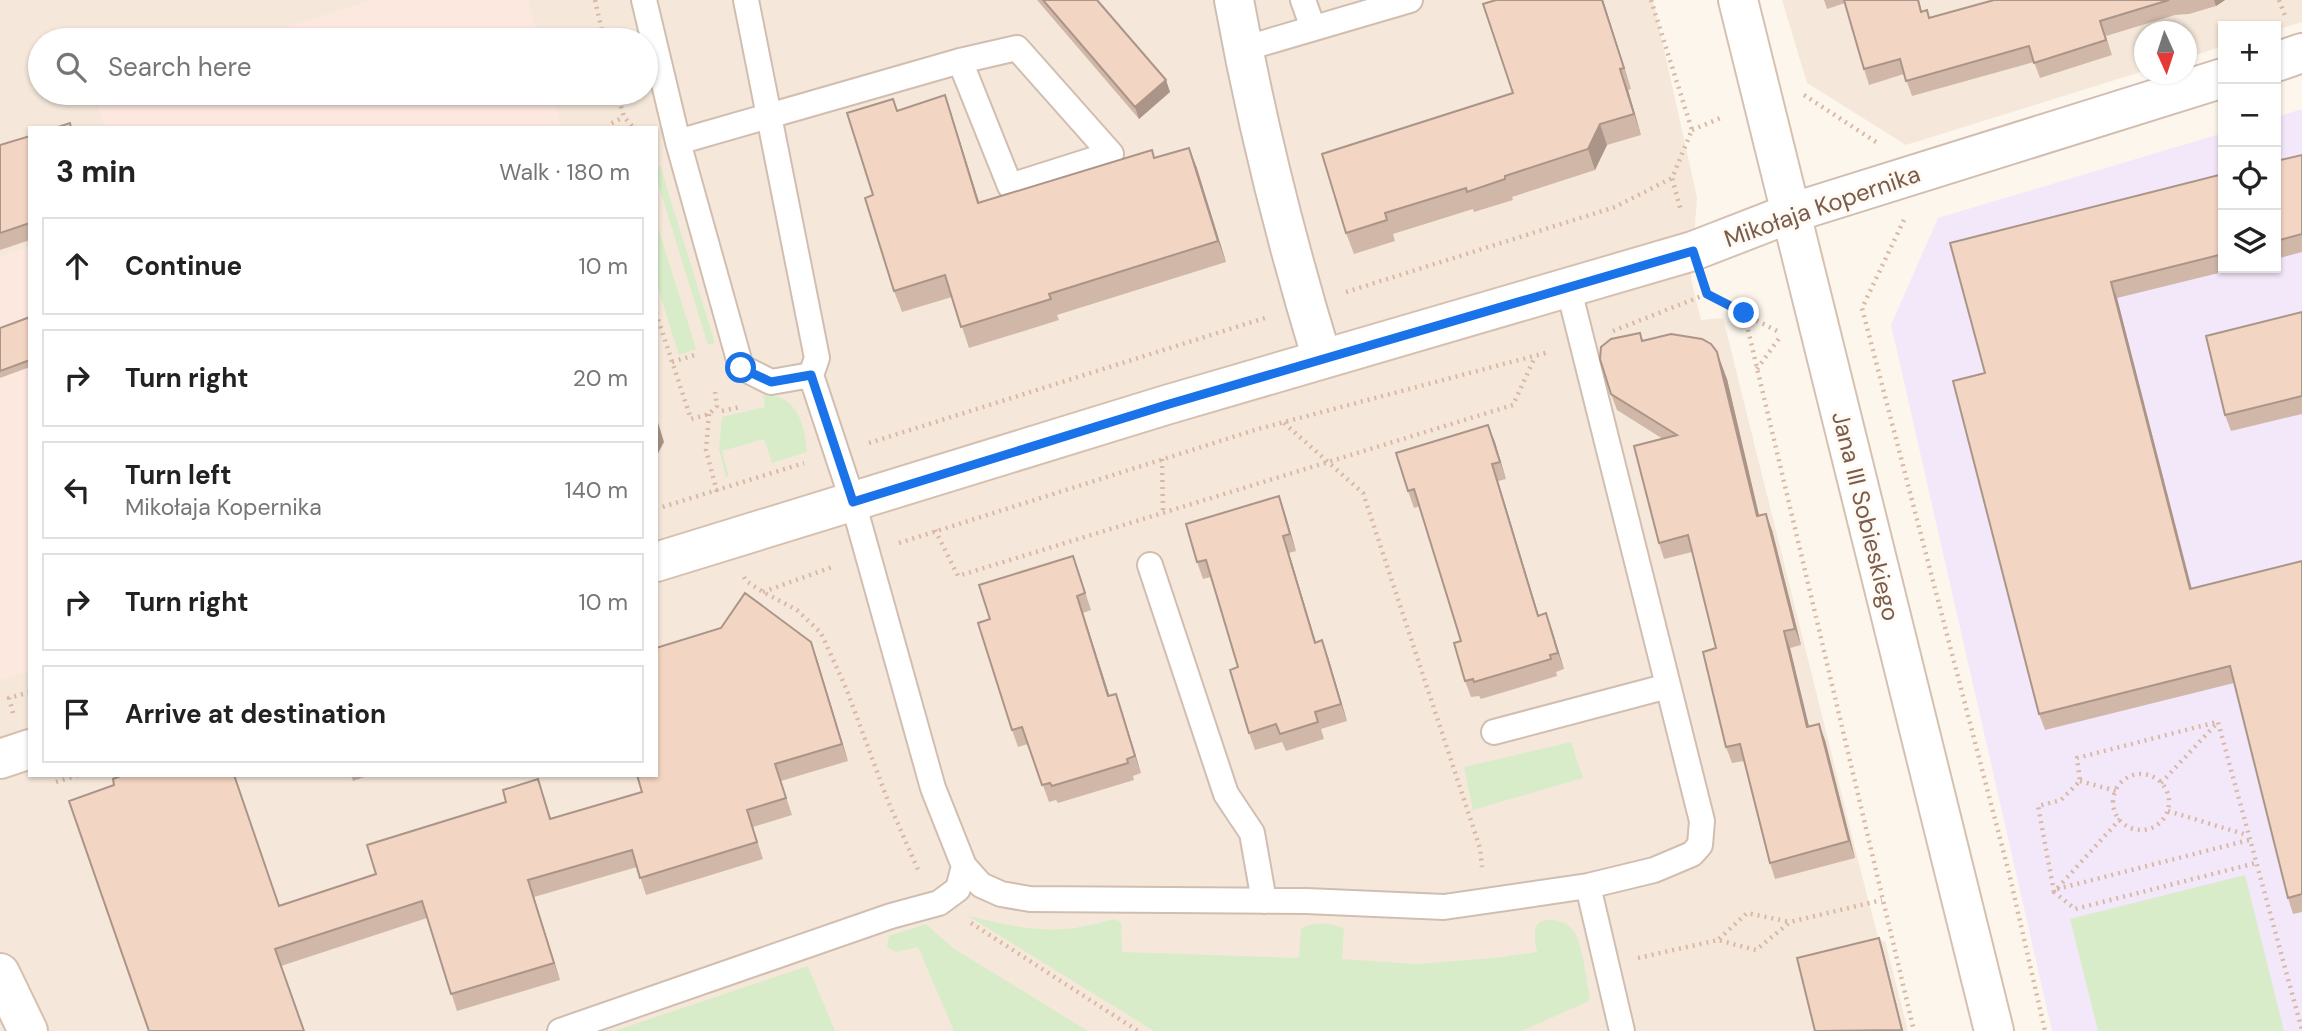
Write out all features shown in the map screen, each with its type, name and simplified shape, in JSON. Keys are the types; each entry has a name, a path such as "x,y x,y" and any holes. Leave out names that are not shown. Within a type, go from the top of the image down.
{"street":[{"path":"1234,0 1250,87 1322,359"},
{"name":"Jana III Sobieskiego","path":"1738,0 1994,1031"},
{"path":"2281,60 2302,53"},
{"name":"Mikołaja Kopernika","path":"658,561 1322,359 1693,251 1791,213 2218,80"},
{"path":"0,759 28,750"},
{"path":"0,973 28,1031"}],"lane":[{"path":"644,0 651,28"},
{"path":"746,0 817,358 811,375 853,502 933,788 964,866 981,884 1001,894 1030,899 1444,906 1588,886 1654,870 1692,855 1700,845 1702,821 1568,286"},
{"path":"1303,0 1313,29"},
{"path":"1243,49 1410,0"},
{"path":"678,142 960,61 1017,48 1111,154 1010,186 960,61"},
{"path":"658,58 678,142 741,368 771,382 811,375"},
{"path":"1150,565 1226,794 1252,833 1264,901"},
{"path":"1494,732 1668,686"},
{"path":"560,1031 891,916 939,903 958,889 964,866"},
{"path":"1588,886 1622,1031"}],"path":[{"path":"595,0 601,28"},
{"path":"1651,0 1692,130 1672,178 1707,294 1744,313 1914,1031"},
{"path":"1797,90 1885,148 1904,221 1862,308 2009,873 2045,1031"},
{"path":"620,105 624,117 633,126"},
{"path":"608,126 624,117"},
{"path":"658,508 1615,207 1672,178"},
{"path":"763,592 935,530 1162,459 1284,422 1581,343 1707,294"},
{"path":"658,319 691,419 709,414 706,450 720,503"},
{"path":"1757,369 1782,333"},
{"path":"672,362 698,354"},
{"path":"935,530 958,576 1513,405 1536,356"},
{"path":"1284,422 1363,493 1480,848 1486,901"},
{"path":"1162,459 1163,513"},
{"path":"2080,781 2077,758 2218,722"},
{"path":"2161,783 2218,722"},
{"path":"2218,722 2302,1030"},
{"path":"2139,774 2148,775 2161,783 2168,793 2168,811 2156,826 2147,829 2130,827 2120,819 2113,806 2116,791 2123,781 2139,774"},
{"path":"2080,781 2116,791"},
{"path":"2080,781 2061,800 2038,806 2055,890 2075,909 2256,863"},
{"path":"2168,811 2249,838"},
{"path":"2055,890 2120,819"},
{"path":"2055,890 2249,838"},
{"path":"1718,940 1747,913 1790,922 1882,900"},
{"path":"1606,965 1718,940 1756,950 1790,922"}],"shaded area":[{"path":"0,0 1653,0 1697,197 1691,279 1701,320 1723,318 1879,941 1885,941 1908,1031 0,1031"},
{"path":"372,0 528,0 536,28 284,28"},
{"path":"1782,0 2302,0 2302,22 2281,28 2281,21 2218,21 2218,48 2197,55 2197,21 2134,21 2134,74 1906,145 1807,83"},
{"path":"98,105 555,105 561,126 104,126"},
{"path":"2302,109 2302,1031 2052,1031 1891,325 1938,218 2218,134 2218,273 2281,273 2281,115"},
{"path":"28,247 28,672 0,680 0,256"}],"green space":[{"path":"661,166 715,343 708,345 658,183 658,167"},
{"path":"658,227 696,349 679,355 658,288"},
{"path":"763,395 784,399 791,405 801,422 807,452 772,463 764,439 722,451 729,477 726,477 719,449 722,417 765,407"},
{"path":"1571,742 1583,778 1473,810 1464,767"},
{"path":"2245,875 2284,1031 2098,1031 2070,919"},
{"path":"968,916 1041,929 1074,928 1114,919 1121,922 1122,952 1299,958 1301,928 1328,924 1344,929 1342,959 1417,964 1537,952 1537,925 1551,920 1568,926 1576,935 1590,997 1589,1001 1522,1031 1154,1031"},
{"path":"926,924 953,948 1088,1031 954,1031 918,947 896,952 887,947 889,936"},
{"path":"808,966 835,1031 614,1031"}],"building":[{"path":"1043,0 1097,0 1166,80 1135,107"},
{"path":"1496,0 1602,0 1624,68 1620,69 1634,114 1600,124 1588,149 1505,176 1505,179 1467,192 1466,188 1385,213 1387,220 1346,233 1322,154 1513,93 1483,4"},
{"path":"1844,0 1918,0 1921,12 1927,10 1929,18 1994,0 2169,0 2100,21 2106,40 2034,63 2029,46 1906,81 1900,59 1864,69"},
{"path":"945,95 978,203 1152,150 1154,158 1189,148 1218,241 1049,294 1051,299 961,327 945,275 894,291 865,198 873,195 847,113 893,99 897,111"},
{"path":"28,137 28,224 0,233 0,145"},
{"path":"2302,155 2302,234 2281,240 2281,210 2281,160"},
{"path":"2218,175 2218,255 2111,282 2190,589 2302,561 2302,894 2288,898 2230,666 2039,714 1953,381 1985,373 1950,243"},
{"path":"2302,312 2302,396 2225,415 2206,336"},
{"path":"28,318 28,361 0,371 0,328"},
{"path":"1640,333 1642,341 1671,334 1702,339 1711,344 1717,352 1757,516 1766,514 1795,629 1784,631 1807,727 1819,724 1849,841 1770,863 1740,744 1726,747 1703,652 1716,648 1688,535 1659,543 1634,446 1677,435 1611,394 1600,359 1601,347 1611,339"},
{"path":"1488,425 1500,462 1492,464 1538,616 1546,613 1558,653 1550,655 1551,659 1474,682 1473,679 1465,681 1454,643 1461,641 1414,489 1408,491 1396,453"},
{"path":"1279,496 1290,534 1283,536 1315,643 1322,640 1341,704 1315,712 1318,722 1280,734 1276,724 1249,733 1230,670 1238,667 1206,560 1197,562 1186,524"},
{"path":"1073,556 1085,593 1077,596 1108,696 1116,694 1135,756 1127,759 1128,763 1052,786 1050,783 1042,785 1022,727 1012,730 978,623 990,619 979,585"},
{"path":"745,593 811,642 842,744 775,764 786,798 747,810 757,842 640,878 632,850 528,880 554,963 451,994 422,901 275,949 304,1031 149,1031 69,801 114,785 113,779 118,777 235,777 279,906 376,874 367,845 506,802 503,790 538,779 550,819 642,792 638,777 658,777 658,647 721,628"},
{"path":"1879,938 1902,1030 1815,1031 1797,958"}],"route":[{"path":"741,368 771,382 811,375 853,502 1166,405 1693,251 1707,294 1744,313"}]}
